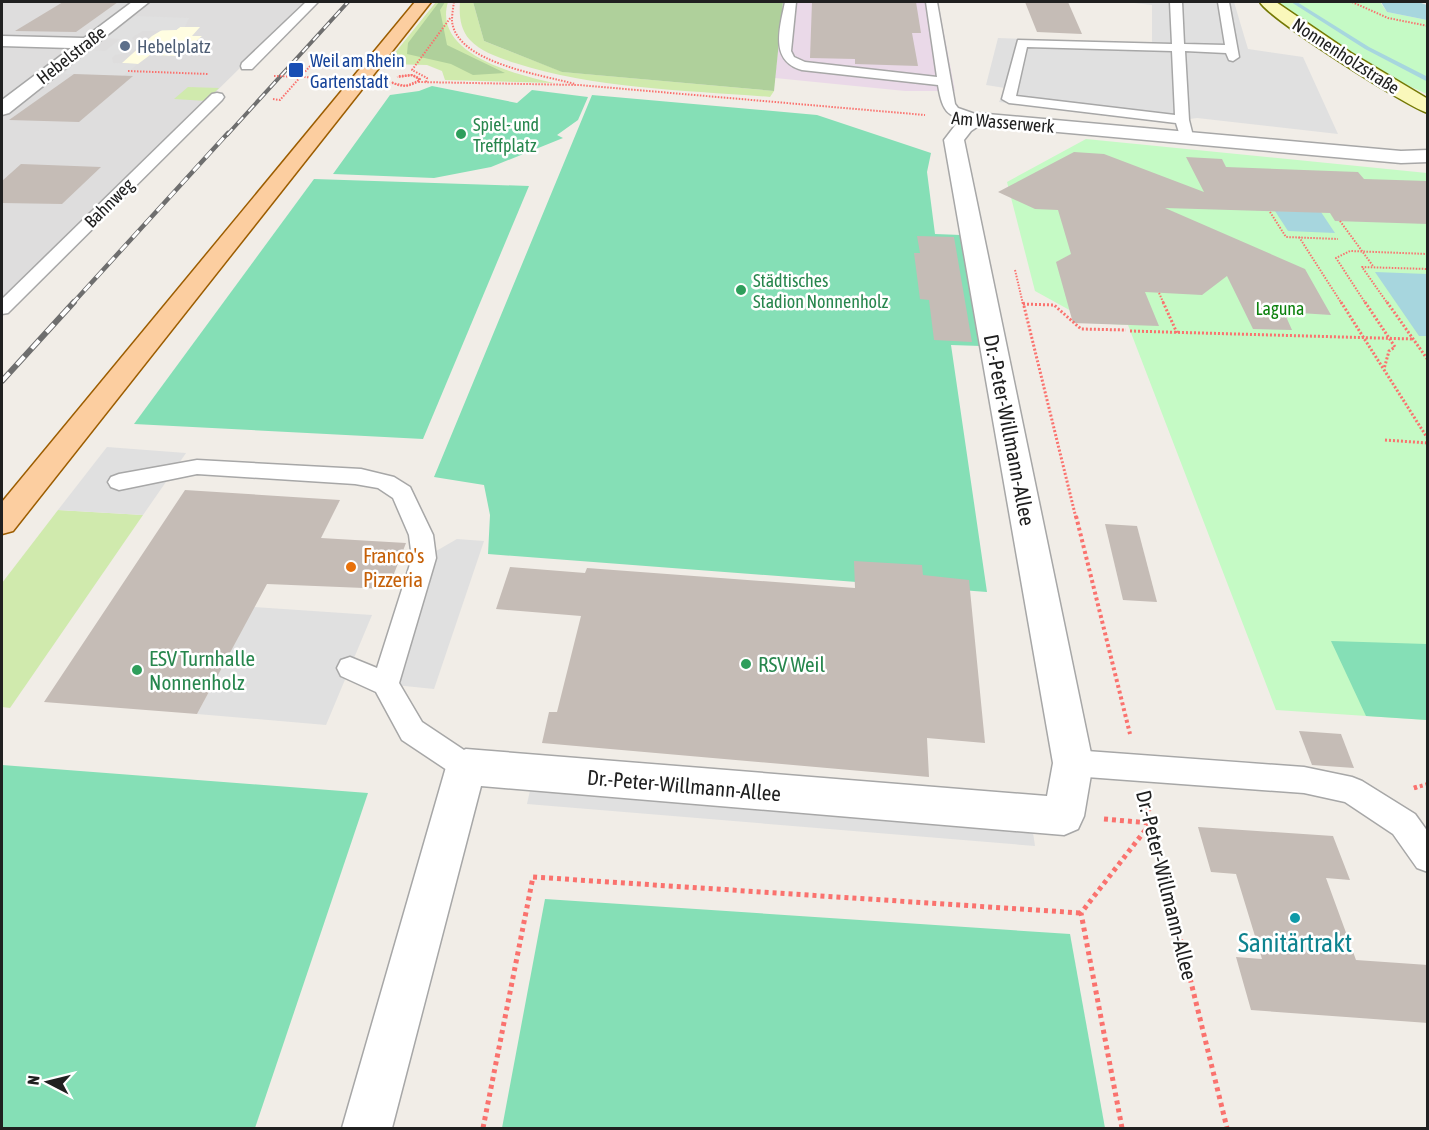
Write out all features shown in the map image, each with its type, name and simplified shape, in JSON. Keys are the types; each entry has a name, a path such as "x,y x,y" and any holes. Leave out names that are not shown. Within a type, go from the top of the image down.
{"main road":[{"path":"2,523 423,2"}],"street":[{"name":"Hebelstraße","path":"2,109 141,2"},
{"name":"Nonnenholzstraße","path":"1267,2 1311,36 1369,74 1428,107"},
{"path":"2,41 86,43"},
{"name":"Am Wasserwerk","path":"976,119 1184,129 1401,157 1428,156"},
{"name":"Dr.-Peter-Willmann-Allee","path":"466,767 1064,816 1073,763 954,140 964,127 976,119"},
{"path":"367,1128 466,767"}],"lane":[{"path":"247,66 312,2"},
{"path":"790,2 785,51 789,59 819,69 944,82"},
{"path":"932,2 948,105 953,111 976,119"},
{"path":"1176,2 1178,47 1184,129 1009,99 1022,43 1178,47 1232,53 1224,2"},
{"name":"Bahnweg","path":"2,309 217,97"},
{"path":"119,482 197,467 355,476 377,479 396,488 402,494 422,535 424,558 385,684"},
{"path":"350,668 385,684 412,730 466,767"},
{"path":"1073,763 1304,780 1352,790 1404,824 1428,858"}],"path":[{"path":"454,2 452,24 460,40 480,56 517,69 579,85"},
{"path":"1352,2 1369,12 1394,21 1428,26"},
{"path":"426,82 427,78 424,75 412,70 452,17"},
{"path":"273,99 280,99 319,56 312,56"},
{"path":"128,71 217,74"},
{"path":"274,76 386,80 393,80 395,78 398,77 402,76 407,75 411,75 416,76 419,77 420,79 419,81 407,86 401,86 396,85 394,84 392,82 392,81 394,79 398,77 402,76 406,75 409,75 413,75 416,76 419,77 420,79 420,80 419,81 417,83 410,86 404,86 398,86 394,85 392,83 392,82 393,80 394,79 396,78 400,76 404,75 408,75 412,75 415,76 418,77 420,79 420,80 418,82 426,82 579,85"},
{"name":"Am Wasserwerk","path":"579,85 976,119"},
{"path":"1270,212 1286,237 1338,239"},
{"path":"1340,221 1374,267"},
{"path":"1299,237 1428,438"},
{"path":"1384,369 1389,351 1395,347 1336,258 1350,251 1428,254"},
{"name":"Dr.-Peter-Willmann-Allee","path":"1012,260 1227,1128"},
{"path":"1428,269 1362,267 1428,360"},
{"path":"1159,293 1177,333"},
{"path":"1023,304 1054,305 1081,329 1413,339"},
{"path":"1420,350 1428,350"},
{"path":"1385,440 1428,443"},
{"path":"1064,816 1151,823"},
{"path":"1122,1128 1081,913 1151,823"},
{"path":"483,1128 533,877 1081,913"}],"shaded area":[{"path":"2,2 307,2 2,302"},
{"path":"783,2 938,2 955,91 905,91 775,78"},
{"path":"1125,2 1234,2 1248,49 1303,57 1338,134 1197,118 1167,122 999,102 1005,88 986,85 998,38 1152,44 1152,5"},
{"name":"Hebelplatz","path":"135,16 189,18 185,27 176,30 143,31 134,36 132,39 147,40 132,52 115,55 112,58 113,63 138,64 123,76 63,74 90,50 105,51 120,39 106,38"},
{"path":"180,27 200,27 192,36 202,36 179,56 150,55 138,64 122,63 152,36 162,30 176,30"},
{"path":"107,447 186,453 143,515 58,510"},
{"path":"457,539 484,541 434,689 385,684 424,558"},
{"path":"254,607 372,615 326,725 197,714"},
{"path":"534,773 1030,813 1035,846 527,804"}],"green space":[{"path":"436,2 448,2 446,20 453,35 465,48 481,59 500,68 554,83 445,80 442,71 427,65 386,64"},
{"path":"439,2 445,2 440,10 447,45 505,73 473,75 451,64 407,54 408,43"},
{"path":"460,2 473,2 484,41 563,72 774,91 770,97 641,87 546,72 497,57 474,44 464,31 461,22"},
{"path":"473,2 783,2 774,91 562,72 484,41"},
{"path":"1276,2 1380,2 1387,12 1427,20 1427,94 1368,68"},
{"name":"Spiel- und Treffplatz","path":"432,86 517,103 532,90 588,97 578,120 557,135 563,138 491,167 434,178 333,174 390,95 419,91"},
{"path":"188,87 219,88 206,101 174,99"},
{"name":"Städtisches Stadion Nonnenholz","path":"592,95 817,115 931,153 927,172 935,234 961,235 981,346 951,345 987,592 488,554 490,515 484,485 434,477"},
{"name":"Laguna","path":"1086,139 1427,173 1427,720 1276,710 1128,325 1093,323 1035,291 1007,182"},
{"path":"314,179 529,186 423,439 134,424"},
{"path":"58,510 143,515 10,708 2,707 2,583"},
{"path":"1331,641 1427,644 1427,720 1366,716"},
{"path":"2,765 368,793 255,1128 2,1128"},
{"path":"545,899 1070,934 1105,1128 502,1128"}],"water":[{"path":"1381,2 1418,2 1427,5 1427,20 1387,12"},
{"path":"1275,211 1321,212 1335,233 1288,231"},
{"path":"1375,272 1427,274 1427,336 1419,336"}],"building":[{"path":"63,2 118,2 76,32 15,31"},
{"path":"812,2 916,2 921,33 912,33 918,66 855,64 855,59 810,58"},
{"path":"1025,2 1068,2 1082,34 1037,32"},
{"path":"74,74 133,76 79,122 9,120"},
{"path":"1074,152 1104,154 1204,192 1186,157 1222,159 1226,167 1358,172 1364,179 1428,181 1428,224 1335,221 1330,213 1165,208 1305,269 1331,315 1284,312 1292,330 1253,329 1227,276 1202,295 1145,292 1159,326 1073,323 1056,262 1071,254 1058,210 1035,209 998,192"},
{"path":"21,164 101,167 62,204 2,203 2,181"},
{"path":"917,236 954,237 972,342 934,340 929,300 920,299 914,253 920,253"},
{"path":"185,490 340,500 321,538 406,543 388,589 267,584 197,714 44,702"},
{"path":"1105,524 1137,526 1157,602 1123,600"},
{"name":"RSV Weil","path":"854,561 922,565 923,575 969,580 985,743 927,738 929,777 542,743 549,712 557,712 581,616 496,609 510,567 585,573 587,568 855,588"},
{"path":"1299,731 1341,734 1354,768 1312,765"},
{"name":"Sanitärtrakt","path":"1198,827 1333,836 1350,880 1326,878 1356,960 1428,965 1428,1023 1251,1010 1236,957 1262,959 1236,874 1211,872"}],"waterway":[{"path":"1294,2 1367,48 1428,80"}],"railway":[{"path":"227,135 348,2"},
{"path":"72,304 228,133"},
{"path":"2,381 74,302"}],"place":[{"name":"Hebelplatz","path":"125,46"},
{"name":"Weil am Rhein Gartenstadt","path":"296,70"},
{"name":"Spiel- und Treffplatz","path":"461,134"},
{"name":"Städtisches Stadion Nonnenholz","path":"741,290"},
{"name":"Franco's Pizzeria","path":"351,567"},
{"name":"RSV Weil","path":"746,664"},
{"name":"ESV Turnhalle Nonnenholz","path":"137,670"},
{"name":"Sanitärtrakt","path":"1295,918"}]}
